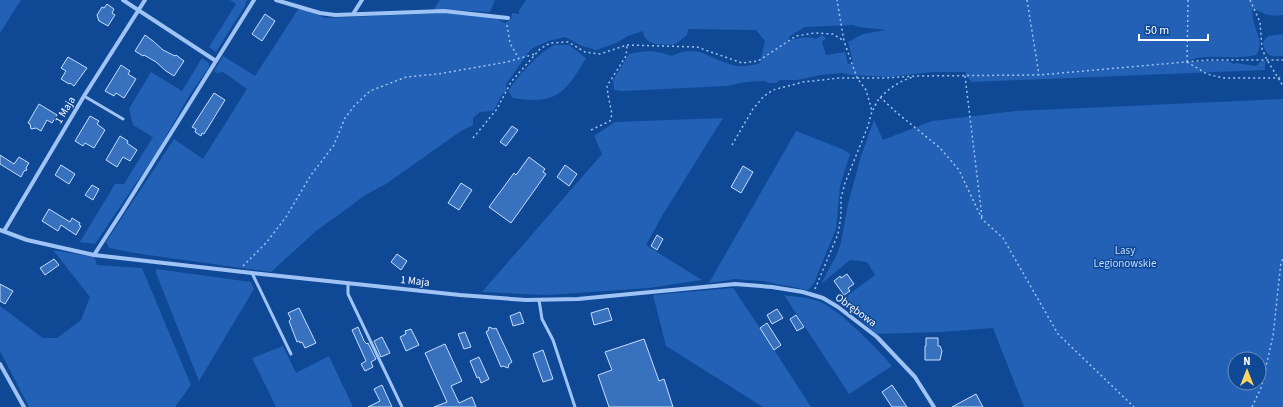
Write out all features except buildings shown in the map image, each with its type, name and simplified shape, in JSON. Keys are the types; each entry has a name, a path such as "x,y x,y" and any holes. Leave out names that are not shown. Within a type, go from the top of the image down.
{"street":[{"path":"123,0 216,61"},
{"name":"1 Maja","path":"145,0 2,230 27,240 94,254 252,274 460,295 526,300 578,299 735,284"},
{"path":"94,254 254,0"},
{"path":"276,0 320,13 335,15 444,11 508,18"},
{"path":"353,14 362,0"},
{"name":"Obrębowa","path":"735,284 772,287 813,295 823,298 838,307 878,337 915,377 934,407"},
{"path":"0,364 24,407"}],"lane":[{"path":"84,96 123,119"},
{"path":"252,274 291,354"},
{"path":"348,284 348,294 402,407"},
{"path":"539,300 542,319 553,340 575,407"}],"path":[{"path":"837,0 844,41 857,78 866,90 872,111"},
{"path":"1028,0 1039,75"},
{"path":"1187,62 1188,0"},
{"path":"1250,0 1260,22 1262,49 1283,86"},
{"path":"508,18 507,26 510,43 518,59"},
{"path":"473,138 497,109 511,82 540,48 550,43 568,42 585,52 600,54 627,45 697,47 742,63 758,61 796,36 815,33 833,34 844,41"},
{"path":"591,130 610,121 612,114 607,86 626,56 627,45"},
{"path":"238,272 266,243 286,217 311,175 334,145 345,118 354,106 370,91 406,77 438,74 500,64 535,54"},
{"path":"732,145 753,109 764,96 774,90 803,82 840,78 1039,75 1208,60 1283,60"},
{"path":"1187,62 1207,74 1223,78 1283,78"},
{"path":"965,75 982,219"},
{"path":"813,295 838,234 841,216 841,198 845,183 868,126 872,111 880,97 890,89 908,79 917,76"},
{"path":"880,97 940,148 959,170 982,219 1003,238 1058,334 1134,407"},
{"path":"1252,407 1261,388 1273,336 1280,262 1283,259"}],"green space":[{"path":"0,0 21,0 0,33"},
{"path":"230,0 247,0 245,6 216,52 209,47 236,4"},
{"path":"440,0 495,0 490,12 434,9"},
{"path":"526,0 1283,0 1283,15 1276,16 1265,14 1257,10 1252,10 1253,20 1260,42 1256,55 1242,57 1207,57 1188,61 1228,61 1233,64 1236,63 1256,66 1261,61 1265,61 1265,70 972,82 965,75 966,72 932,72 890,77 851,75 842,73 820,75 797,80 780,80 776,83 764,81 746,82 727,86 622,91 614,90 613,80 629,54 651,51 672,56 689,51 695,51 733,65 745,66 760,63 765,41 756,30 688,29 687,35 674,45 655,44 647,40 643,31 596,50 582,46 565,37 548,41 531,49 506,84 506,91 493,111 480,112 473,118 473,125 461,131 386,184 365,195 316,231 271,272 141,254 109,248 106,242 174,139 203,159 247,89 223,72 217,73 214,71 223,56 255,76 299,8 326,18 443,13 493,17 505,23 511,19 512,13 519,14 519,11","holes":["853,25 887,30 863,34 848,42 853,63 848,64 845,52 826,55 822,42 826,38 822,35 816,39 802,38 788,41 790,36 805,27"]},
{"path":"1283,34 1283,56 1269,55 1265,50 1263,42 1268,36"},
{"path":"554,45 569,45 586,58 572,80 558,94 550,98 528,100 513,98 508,91 535,59"},
{"path":"202,58 209,63 209,67 189,96 157,152 95,244 80,242 115,184 124,184 153,137 133,125 129,109 151,72 182,91"},
{"name":"Lasy Legionowskie","path":"1283,99 1283,407 1024,407 993,328 941,332 876,334 840,301 875,275 867,262 850,260 821,284 837,254 841,243 848,204 861,156 874,120 883,140 932,121 1016,111"},
{"path":"723,118 662,216 646,245 702,280 649,288 548,295 482,292 602,154 594,136 615,122"},
{"path":"796,131 842,149 850,154 840,186 836,229 814,283 808,290 762,281 735,279 709,283"},
{"path":"53,250 94,257 97,265 142,268 191,385 175,407 29,407 0,351 0,306 43,338 57,338 81,320 90,297"},
{"path":"156,269 251,282 254,289 199,381 156,273"},
{"path":"733,288 811,407 763,407 666,346 653,295"},
{"path":"784,295 814,300 827,305 847,320 892,366 849,394"},
{"path":"283,346 296,373 329,356 353,407 276,407 252,358"}]}
